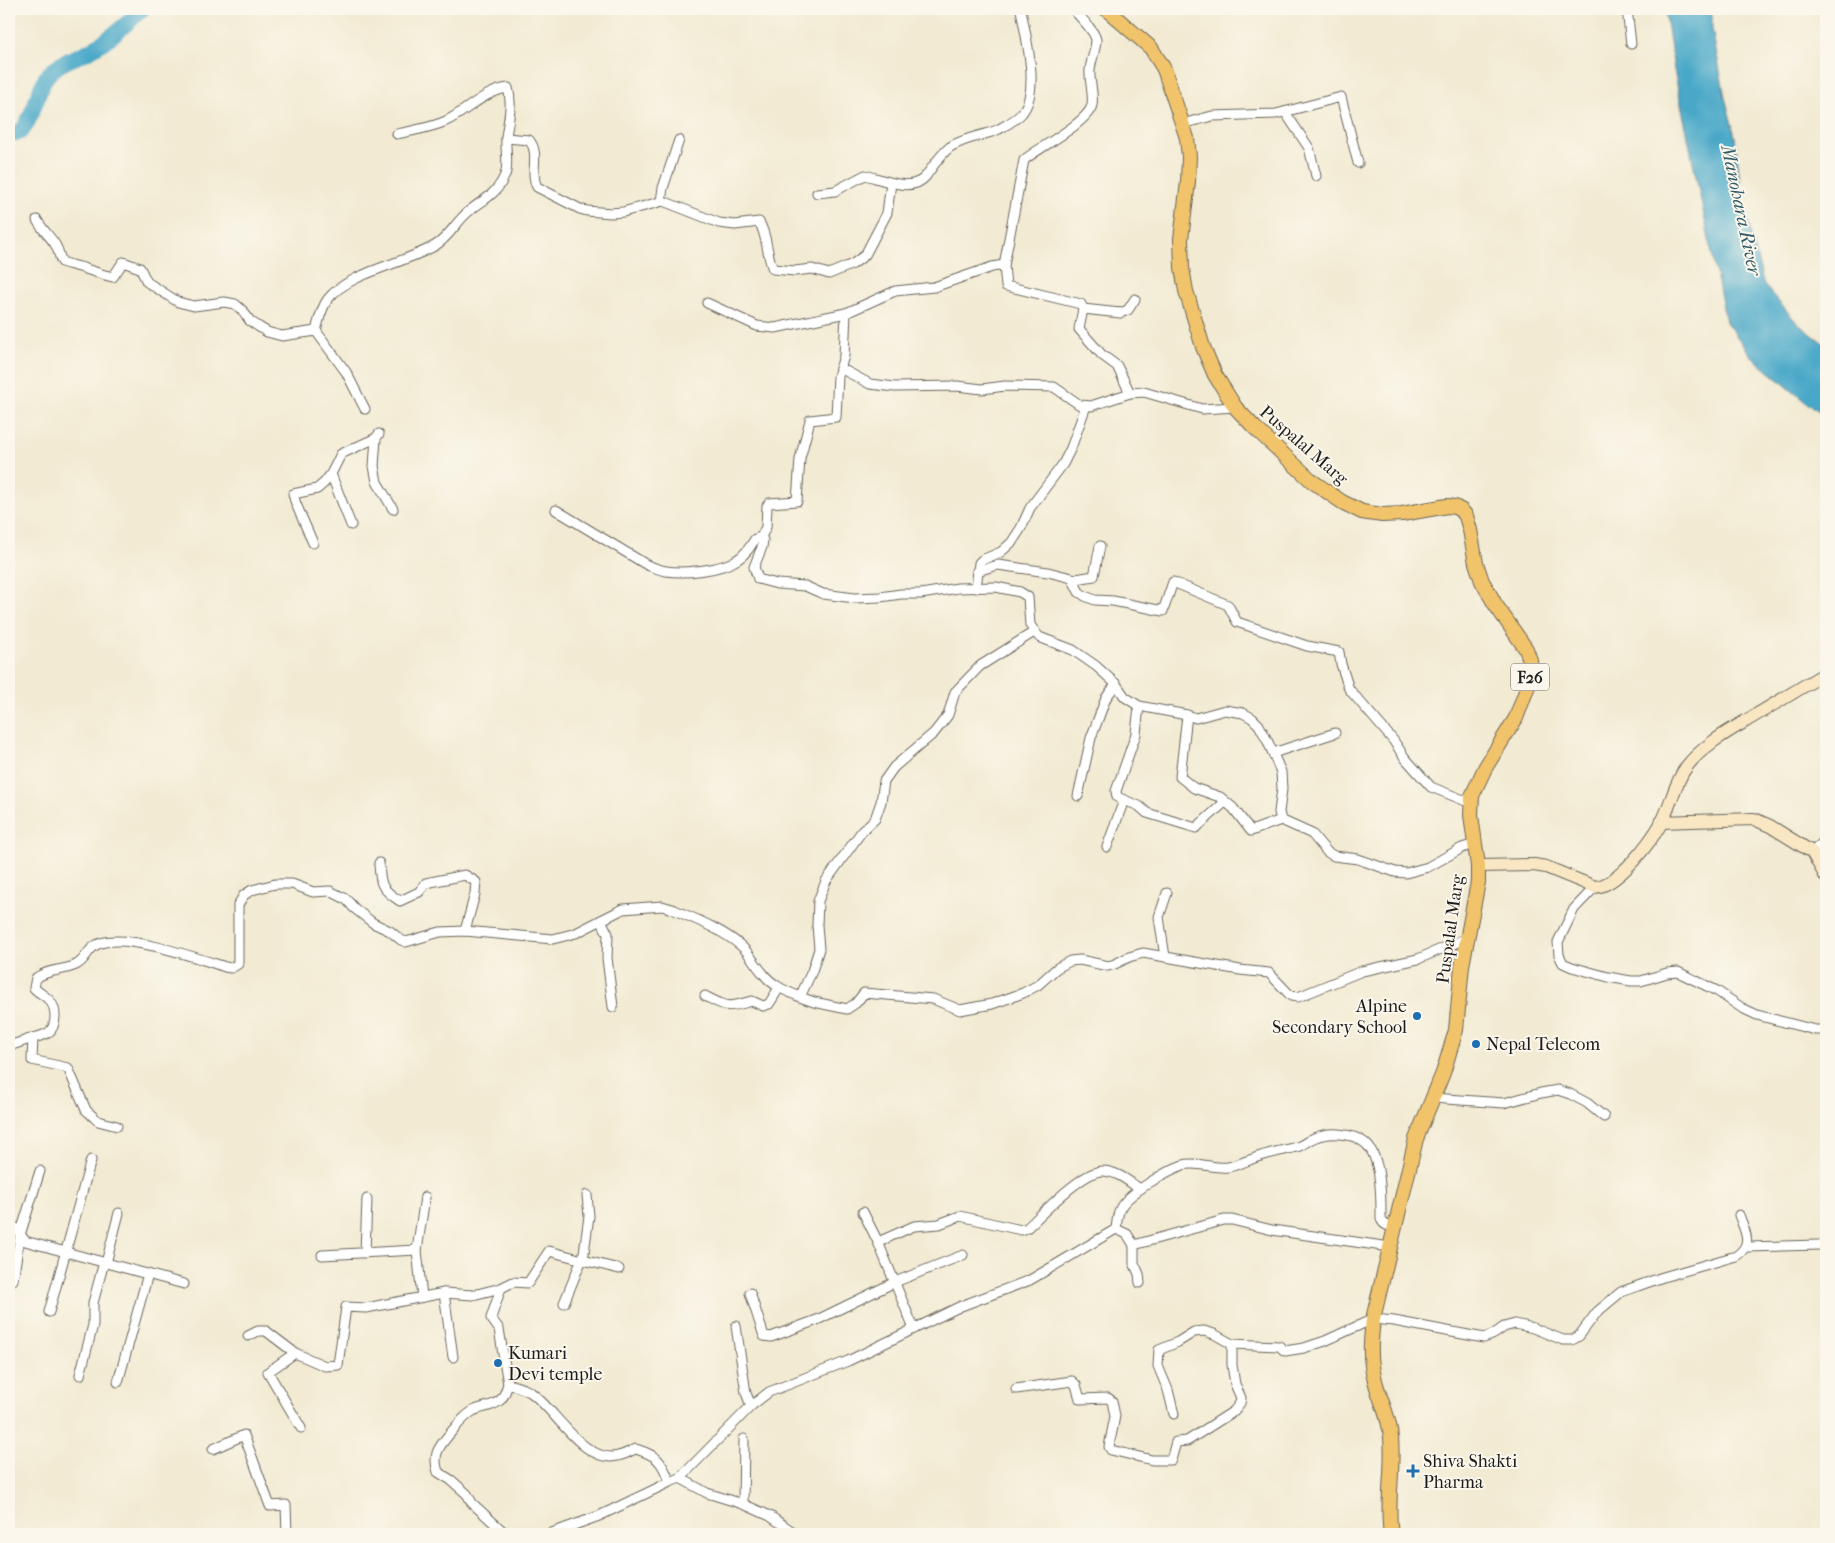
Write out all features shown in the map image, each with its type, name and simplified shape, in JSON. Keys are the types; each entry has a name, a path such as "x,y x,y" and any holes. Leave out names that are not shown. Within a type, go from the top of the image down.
{"main road":[{"name":"Puspalal Marg","path":"1106,9 1151,48 1164,69 1187,138 1189,157 1188,182 1181,239 1181,261 1186,291 1203,348 1215,375 1234,407 1312,482 1342,502 1362,512 1382,515 1409,513 1447,506 1455,507 1462,511 1466,516 1476,563 1482,581 1494,604 1526,649 1531,671 1529,683 1516,718 1477,781 1471,803 1478,882 1462,966 1456,1030 1443,1073 1416,1139 1373,1319 1370,1338 1371,1362 1392,1440 1389,1500 1391,1534"}],"street":[{"path":"817,194 835,191 865,175 892,183 918,183 925,178 933,164 950,148 963,141 994,131 1013,122 1023,112 1028,102 1031,79 1021,9"},
{"path":"1073,9 1094,35 1096,41 1090,74 1092,107 1085,116 1024,160 1004,265 1006,286 1081,304 1083,309 1079,329 1102,355 1117,366 1130,393"},
{"path":"1627,9 1631,44"},
{"path":"316,330 322,308 335,292 358,277 436,245 447,236 468,212 490,197 504,176 506,138 510,113 508,88 481,99 448,120 432,126 397,134"},
{"path":"1182,124 1212,116 1276,114 1341,96 1358,163"},
{"path":"1284,112 1309,148 1316,176"},
{"path":"506,138 529,140 535,150 535,180 537,187 580,209 598,212 622,212 662,201 718,222 735,225 759,222 773,269 796,271 812,269 829,274 853,264 865,255 887,212 892,183"},
{"path":"662,201 663,188 679,140"},
{"path":"37,220 43,232 58,249 62,262 69,265 113,277 123,262 140,268 147,282 178,302 194,306 224,302 235,304 250,321 267,332 282,336 316,330"},
{"path":"707,303 757,326 775,328 846,313 895,291 934,287 992,267 1004,265"},
{"path":"1083,309 1120,313 1128,310 1135,299"},
{"path":"846,313 844,356 840,368 836,417 810,420 800,459 797,501 769,503 767,506 766,527 761,537 763,540 762,547 754,567 758,578 765,582 777,584 798,584 823,594 855,598 921,594 958,588 996,587 1020,592 1028,597 1030,625 1039,637 1073,650 1096,666 1116,684 1125,697 1139,706 1196,718 1202,718 1225,710 1244,713 1252,718 1259,725 1281,772 1282,790 1279,812 1281,820"},
{"path":"316,330 346,372 365,409"},
{"path":"840,368 870,384 895,387 957,386 982,390 1005,386 1054,387 1080,405 1086,406 1092,406 1130,393 1144,392 1202,409 1234,407"},
{"path":"976,588 979,563 1001,552 1012,542 1030,508 1063,464 1071,448 1086,406"},
{"path":"313,543 293,494 317,489 331,474 341,454 377,436 374,473 377,482 394,510"},
{"path":"331,474 351,525"},
{"path":"556,510 647,565 664,571 676,572 722,566 737,560 747,551 755,539 761,537"},
{"path":"977,571 998,565 1048,572 1076,579 1094,576 1100,546"},
{"path":"1072,578 1079,592 1096,600 1119,602 1163,611 1173,582 1228,605 1237,622 1307,646 1339,652 1348,689 1393,740 1405,758 1431,787 1471,803"},
{"path":"800,997 812,972 819,949 818,901 826,881 862,832 876,820 884,781 894,767 934,733 948,715 955,692 980,666 1034,632"},
{"path":"1478,866 1534,865 1546,867 1595,886 1602,886 1622,872 1645,846 1662,822 1686,767 1694,758 1722,736 1826,673"},
{"path":"1078,796 1091,738 1106,698 1116,684"},
{"path":"1139,706 1136,734 1116,791 1117,797 1139,806 1147,813 1196,828 1225,802"},
{"path":"1187,715 1180,777 1194,788 1220,797 1233,808 1251,831 1281,820 1312,834 1327,852 1334,856 1358,859 1395,872 1406,873 1428,867 1462,848 1476,844"},
{"path":"1273,753 1335,733"},
{"path":"1107,847 1124,800"},
{"path":"1662,822 1754,819 1770,826 1812,852 1826,877"},
{"path":"1812,852 1826,840"},
{"path":"379,863 380,883 387,893 400,901 420,892 426,883 465,875 476,882 475,894 465,931"},
{"path":"9,1046 48,1033 53,1028 54,1008 49,1000 34,988 36,978 42,973 75,965 80,962 90,948 100,943 121,941 164,949 225,967 235,966 238,964 238,905 240,900 244,894 252,890 275,884 292,884 313,892 323,890 338,894 373,922 406,942 440,932 465,931 553,939 576,933 623,909 662,906 672,909 736,942 749,953 763,974 779,988 823,1004 847,1008 856,1003 864,993 934,999 960,1010 992,1004 1022,993 1038,985 1057,968 1070,961 1080,960 1108,966 1143,953 1240,970 1269,973 1291,996 1298,997 1362,971 1418,959 1467,938"},
{"path":"1595,886 1574,909 1558,942 1559,955 1563,962 1572,967 1631,981 1641,981 1667,973 1678,972 1717,991 1742,1008 1758,1015 1815,1030 1826,1030"},
{"path":"1165,957 1159,917 1167,893"},
{"path":"601,920 608,934 608,958 613,1006"},
{"path":"705,996 725,1007 735,1007 752,1001 763,1006 769,1004 779,988"},
{"path":"33,1038 32,1060 68,1068 86,1110 98,1122 117,1126"},
{"path":"1432,1098 1504,1103 1541,1092 1558,1090 1579,1098 1604,1117"},
{"path":"549,1534 599,1516 680,1478 751,1406 769,1392 848,1361 961,1306 1030,1280 1116,1229 1120,1208 1126,1201 1152,1181 1183,1165 1201,1164 1215,1168 1230,1166 1302,1145 1315,1137 1326,1135 1339,1134 1361,1140 1372,1150 1378,1169 1381,1219 1387,1226 1396,1227"},
{"path":"49,1312 91,1160"},
{"path":"878,1242 914,1226 939,1224 960,1216 1021,1230 1027,1228 1083,1177 1100,1171 1116,1173 1140,1189"},
{"path":"13,1280 20,1235 40,1172"},
{"path":"564,1303 583,1260 589,1216 588,1195"},
{"path":"422,1297 416,1250 425,1197"},
{"path":"365,1253 367,1199"},
{"path":"863,1212 878,1242 914,1329"},
{"path":"80,1375 93,1325 93,1303 119,1213"},
{"path":"1739,1215 1746,1237 1746,1247"},
{"path":"1134,1245 1224,1220 1232,1220 1272,1230 1390,1247"},
{"path":"9,1227 16,1228 25,1241 184,1284"},
{"path":"1116,1229 1127,1234 1134,1245 1134,1263 1139,1274 1140,1284"},
{"path":"1174,1414 1158,1366 1159,1350 1178,1342 1194,1332 1204,1331 1214,1334 1232,1344 1279,1346 1285,1351 1304,1348 1325,1341 1373,1319 1394,1321 1484,1338 1510,1325 1520,1325 1557,1338 1572,1340 1580,1336 1597,1312 1621,1292 1663,1277 1736,1256 1746,1247 1819,1245"},
{"path":"322,1255 416,1250"},
{"path":"248,1336 258,1331 266,1331 295,1353 325,1366 338,1365 346,1307 366,1308 444,1293 473,1295 501,1288 513,1282 528,1283 549,1250 619,1269"},
{"path":"750,1294 764,1336 771,1337 817,1320 895,1282 963,1255"},
{"path":"118,1382 148,1274"},
{"path":"501,1288 491,1318 499,1329 508,1384 501,1400 475,1410 460,1423 437,1451 435,1463 438,1472 467,1494 472,1503 506,1534"},
{"path":"444,1293 453,1357"},
{"path":"736,1326 746,1393 751,1406"},
{"path":"1016,1389 1072,1381 1076,1385 1077,1394 1080,1399 1108,1398 1112,1401 1114,1416 1109,1446 1111,1450 1152,1460 1171,1460 1176,1442 1187,1441 1234,1410 1240,1403 1241,1398 1235,1384 1232,1366 1232,1344"},
{"path":"295,1353 268,1372 300,1428"},
{"path":"508,1384 529,1391 537,1397 581,1443 599,1455 616,1457 636,1449 654,1455 664,1467 670,1482"},
{"path":"213,1449 244,1435 270,1506 286,1505 288,1534"},
{"path":"743,1504 744,1440"},
{"path":"680,1478 707,1492 743,1504 770,1516 796,1534"}],"water":[{"name":"Manohara River","path":"1665,9 1712,9 1712,29 1725,97 1735,136 1742,199 1764,285 1798,324 1826,345 1826,415 1809,405 1753,358 1726,322 1674,70"}],"waterway":[{"path":"9,134 20,132 24,128 44,81 52,71 63,63 100,44 142,9"}],"place":[{"name":"Alpine Secondary School","path":"1417,1016"},
{"name":"Nepal Telecom","path":"1476,1044"},
{"name":"Kumari Devi temple","path":"498,1363"},
{"name":"Shiva Shakti Pharma","path":"1413,1471"}]}
